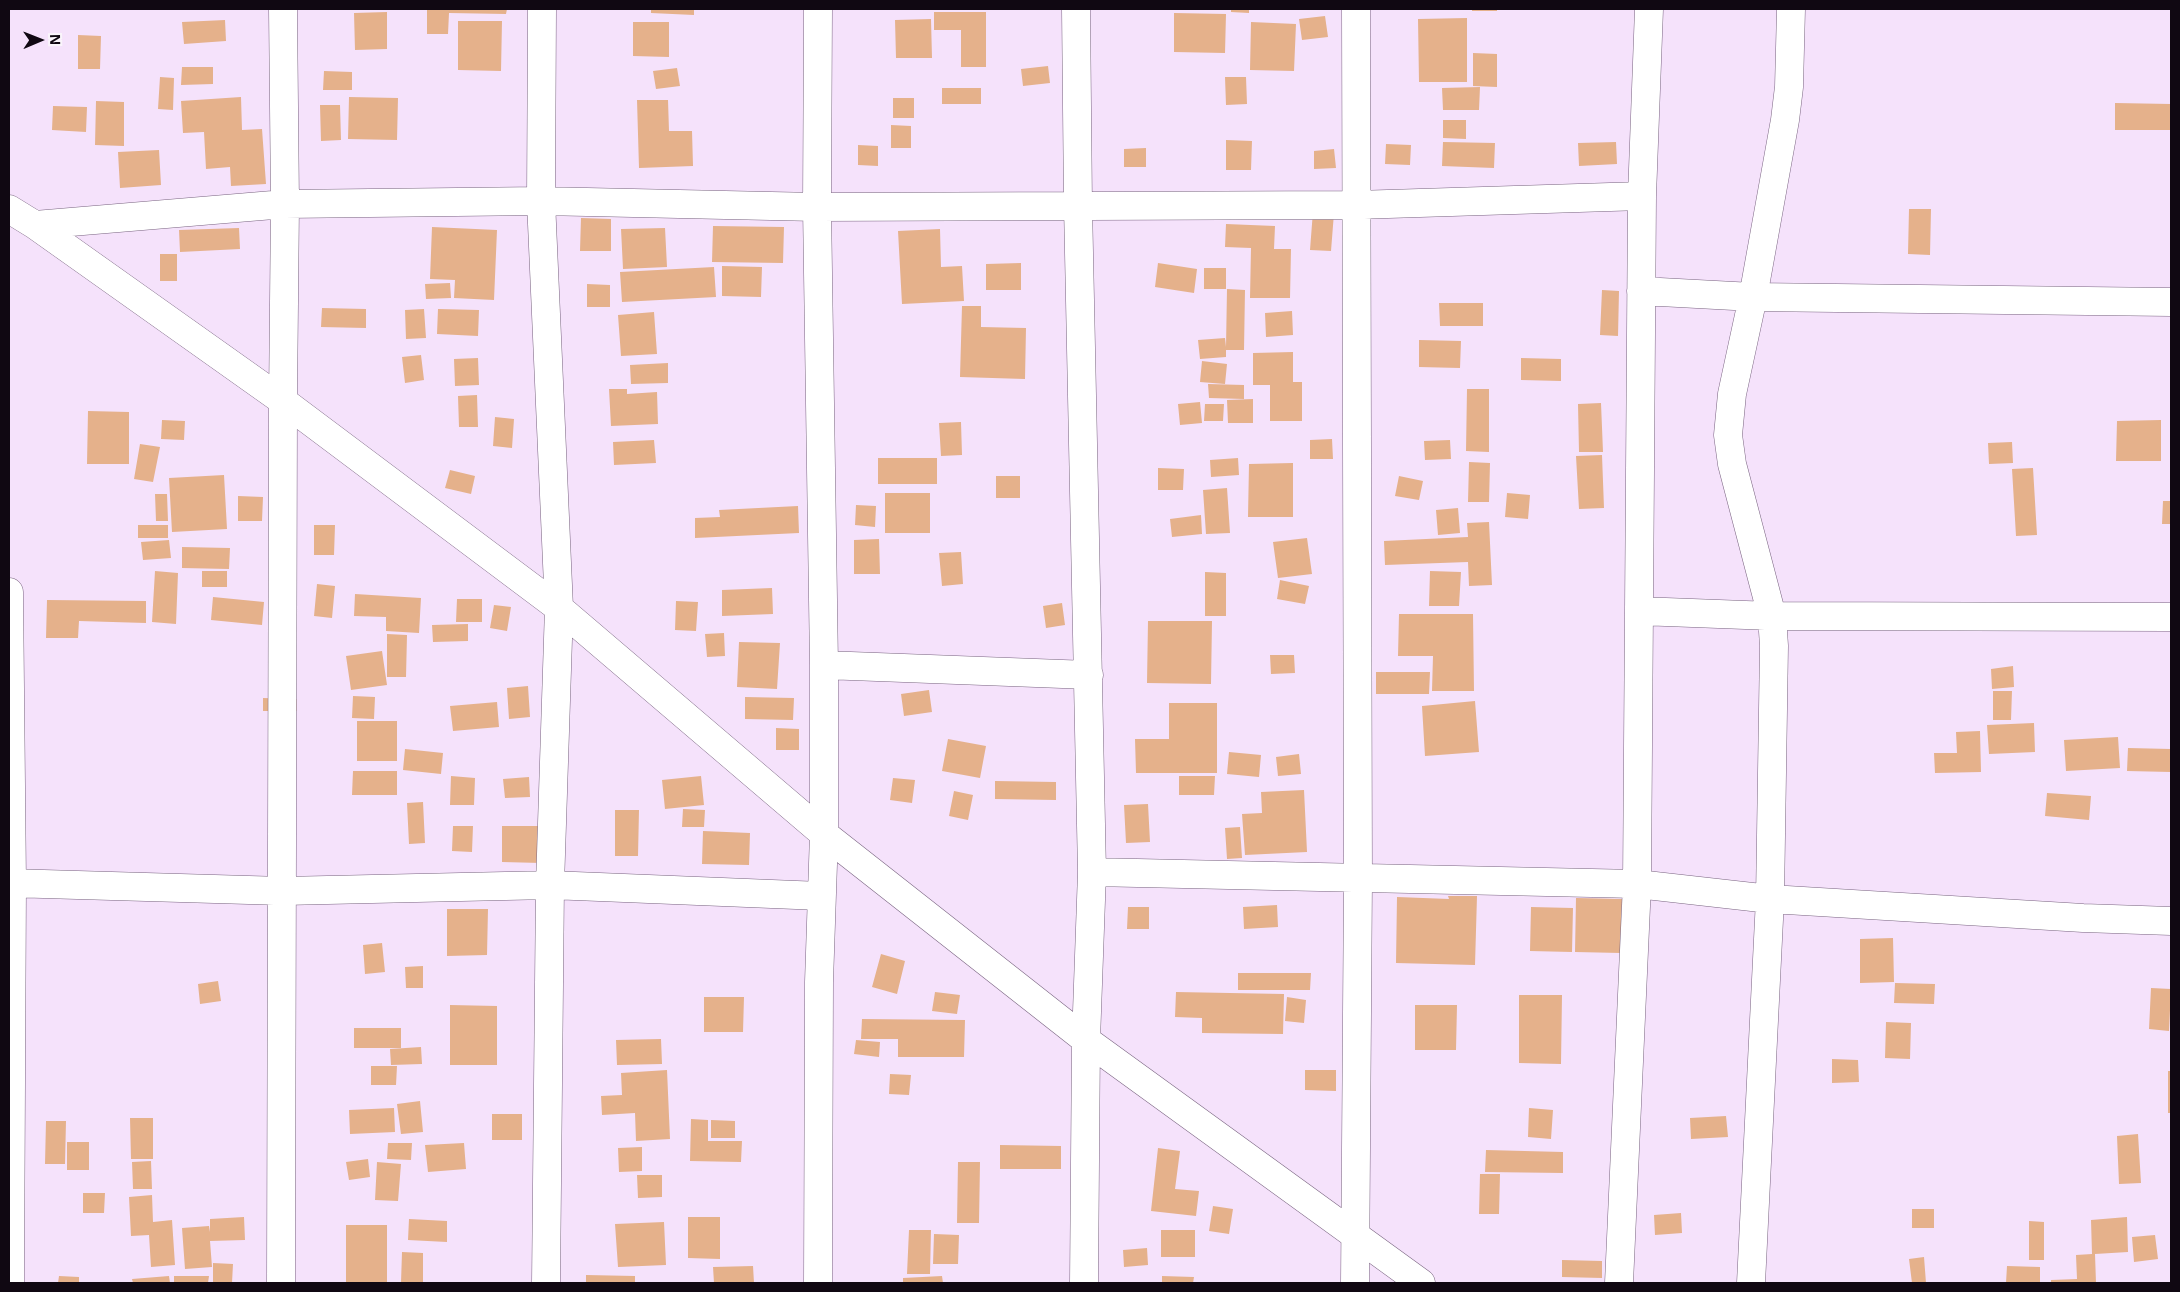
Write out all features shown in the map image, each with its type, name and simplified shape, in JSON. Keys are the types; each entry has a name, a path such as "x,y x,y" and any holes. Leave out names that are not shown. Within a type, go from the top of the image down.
{"street":[{"path":"281,1283 283,891 282,400 285,204 283,9"},
{"path":"542,9 541,201 559,608 550,885 546,1283"},
{"path":"818,9 817,207 824,665 824,834 819,982 818,1283"},
{"path":"1076,9 1078,205 1092,872 1086,1040 1084,1283"},
{"path":"1355,1283 1358,879 1356,9"},
{"path":"1619,1283 1636,884 1642,196 1649,9"},
{"path":"1751,1283 1770,899 1774,646 1772,616 1732,464 1728,435 1732,394 1753,297 1785,120 1789,87 1791,9"},
{"path":"35,225 285,204 541,201 817,207 1356,205 1642,196"},
{"path":"9,209 35,225 282,400 559,608 824,834 1086,1040 1421,1283"},
{"path":"1641,291 1753,297 2171,302"},
{"path":"9,592 10,1283"},
{"path":"1639,611 1772,616 2171,617"},
{"path":"824,665 1089,675"},
{"path":"1092,872 1636,884 1770,899 2083,918 2171,921"},
{"path":"10,883 283,891 550,885 821,896"}],"building":[{"path":"427,9 507,9 506,14 449,13 448,34 427,34"},
{"path":"651,9 694,9 694,15 651,13"},
{"path":"1231,9 1249,9 1249,13 1231,12"},
{"path":"1472,9 1497,9 1497,11 1472,11"},
{"path":"387,12 387,49 355,50 354,13"},
{"path":"934,12 986,12 986,67 961,67 961,30 934,30"},
{"path":"1174,13 1226,14 1225,53 1174,52"},
{"path":"1325,16 1328,37 1302,40 1299,19"},
{"path":"1467,18 1467,82 1419,82 1418,19"},
{"path":"931,19 932,58 896,58 895,20"},
{"path":"225,20 226,41 184,44 182,22"},
{"path":"458,21 502,21 501,71 458,70"},
{"path":"633,22 669,22 669,57 633,56"},
{"path":"1251,22 1296,24 1294,71 1250,70"},
{"path":"78,35 101,36 100,69 78,69"},
{"path":"1473,53 1497,54 1497,87 1473,86"},
{"path":"1048,66 1050,83 1023,86 1021,69"},
{"path":"182,67 213,67 213,84 181,85"},
{"path":"677,68 680,86 656,89 653,71"},
{"path":"324,71 352,72 352,90 323,90"},
{"path":"160,77 174,78 173,110 158,109"},
{"path":"1225,77 1246,77 1247,104 1226,105"},
{"path":"1480,87 1479,110 1443,110 1442,88"},
{"path":"942,88 981,88 981,104 942,104"},
{"path":"241,97 242,130 262,129 266,184 231,186 230,167 206,169 204,132 183,133 181,101"},
{"path":"349,97 398,98 397,140 348,139"},
{"path":"893,98 914,98 914,118 893,118"},
{"path":"637,100 668,100 669,131 692,131 693,166 639,168"},
{"path":"96,101 124,102 124,146 95,145"},
{"path":"2115,103 2171,104 2170,130 2115,130"},
{"path":"320,105 340,105 341,140 321,141"},
{"path":"53,106 87,107 86,132 52,130"},
{"path":"1443,120 1466,120 1466,139 1443,138"},
{"path":"891,125 911,126 911,148 891,148"},
{"path":"1226,140 1252,141 1251,170 1226,170"},
{"path":"1443,142 1495,143 1494,168 1442,166"},
{"path":"1616,142 1617,164 1579,166 1578,143"},
{"path":"1386,144 1411,145 1410,165 1385,164"},
{"path":"858,145 878,146 878,166 858,165"},
{"path":"1146,148 1146,167 1124,167 1124,149"},
{"path":"1334,149 1336,168 1314,169 1314,151"},
{"path":"159,150 161,185 120,188 118,152"},
{"path":"1909,209 1931,209 1930,255 1908,254"},
{"path":"1313,211 1334,213 1331,251 1310,250"},
{"path":"581,218 611,219 611,251 580,251"},
{"path":"1226,224 1275,226 1274,249 1291,249 1290,298 1250,298 1251,248 1225,247"},
{"path":"713,226 784,227 783,263 712,262"},
{"path":"432,227 497,230 494,300 454,298 455,280 430,279"},
{"path":"239,228 240,249 180,252 179,230"},
{"path":"665,228 667,267 623,269 621,229"},
{"path":"940,229 941,267 962,266 964,301 902,304 898,231"},
{"path":"160,254 177,254 177,281 160,281"},
{"path":"1021,263 1021,290 986,290 986,264"},
{"path":"1158,263 1197,269 1194,293 1155,287"},
{"path":"722,266 762,267 761,297 722,296"},
{"path":"714,267 716,297 622,302 620,272"},
{"path":"1204,268 1226,268 1226,289 1204,289"},
{"path":"450,283 451,298 426,299 425,284"},
{"path":"587,284 610,285 610,307 587,307"},
{"path":"1227,289 1245,290 1244,350 1226,350 1226,357 1200,359 1198,340 1225,338 1226,347"},
{"path":"1602,290 1619,291 1618,336 1600,335"},
{"path":"1439,303 1483,303 1483,326 1440,326"},
{"path":"962,306 981,306 981,327 1026,328 1025,379 960,377"},
{"path":"322,308 366,309 366,328 321,327"},
{"path":"424,309 426,338 406,339 405,310"},
{"path":"438,309 479,310 478,336 437,334"},
{"path":"1292,311 1293,335 1266,337 1265,313"},
{"path":"654,312 657,354 621,356 618,315"},
{"path":"1419,340 1461,341 1460,368 1419,367"},
{"path":"1293,352 1293,382 1302,382 1302,421 1270,421 1270,385 1253,385 1253,353"},
{"path":"421,355 424,380 405,383 402,357"},
{"path":"478,358 479,385 455,386 454,359"},
{"path":"1521,358 1561,359 1561,381 1521,380"},
{"path":"1202,361 1227,364 1225,384 1200,382"},
{"path":"668,363 668,383 631,384 630,365"},
{"path":"1208,384 1244,385 1244,399 1209,398"},
{"path":"609,389 627,389 627,394 657,392 658,424 611,426"},
{"path":"1467,389 1489,389 1489,452 1466,451"},
{"path":"477,395 478,427 459,427 458,396"},
{"path":"1253,399 1253,423 1228,423 1227,400"},
{"path":"1200,402 1202,423 1180,425 1178,404"},
{"path":"1601,403 1603,452 1579,452 1578,404"},
{"path":"1205,404 1224,404 1223,421 1204,421"},
{"path":"88,411 129,412 129,464 87,464"},
{"path":"495,417 514,419 512,448 493,446"},
{"path":"162,420 185,421 184,440 161,439"},
{"path":"2161,420 2161,461 2116,461 2117,421"},
{"path":"961,422 962,455 941,456 939,423"},
{"path":"1332,439 1333,459 1310,459 1310,440"},
{"path":"654,440 656,463 614,465 613,442"},
{"path":"1450,440 1451,459 1425,460 1424,441"},
{"path":"2012,442 2013,463 1989,464 1988,443"},
{"path":"140,444 160,447 153,482 134,479"},
{"path":"1602,455 1604,508 1579,509 1576,456"},
{"path":"878,458 937,458 937,484 878,484"},
{"path":"1238,458 1239,475 1211,477 1210,460"},
{"path":"1469,462 1490,463 1489,502 1468,502"},
{"path":"1293,463 1293,517 1248,517 1249,464"},
{"path":"1158,468 1184,469 1183,490 1158,490"},
{"path":"2033,468 2037,535 2016,536 2012,469"},
{"path":"450,470 475,476 471,494 445,488"},
{"path":"224,475 227,529 172,532 169,478"},
{"path":"996,476 1020,476 1020,498 996,498"},
{"path":"1399,476 1423,481 1419,500 1395,496"},
{"path":"1227,488 1230,533 1206,534 1203,490"},
{"path":"885,493 930,493 930,533 885,533"},
{"path":"1507,493 1530,495 1528,519 1505,517"},
{"path":"155,494 167,494 168,521 156,521"},
{"path":"238,496 263,497 262,521 238,521"},
{"path":"2163,501 2171,501 2171,524 2162,524"},
{"path":"856,505 876,506 875,527 855,525"},
{"path":"798,506 799,533 695,538 695,518 720,517 719,510"},
{"path":"1458,508 1460,533 1438,535 1436,510"},
{"path":"1201,515 1202,534 1172,537 1170,519"},
{"path":"1489,522 1492,585 1469,586 1468,562 1385,565 1384,541 1468,537 1467,523"},
{"path":"138,525 168,525 168,538 138,538"},
{"path":"314,525 335,525 334,555 314,555"},
{"path":"1307,538 1312,574 1278,578 1273,542"},
{"path":"879,539 880,574 854,574 854,540"},
{"path":"169,540 171,558 143,560 141,542"},
{"path":"182,547 230,548 229,569 182,568"},
{"path":"961,552 963,584 942,586 939,553"},
{"path":"155,571 178,573 176,624 152,622"},
{"path":"202,571 227,571 227,587 202,587"},
{"path":"1430,571 1461,572 1459,606 1429,606"},
{"path":"1205,572 1226,573 1226,616 1205,616"},
{"path":"1280,580 1309,586 1305,604 1277,599"},
{"path":"317,584 335,586 332,618 314,616"},
{"path":"772,588 773,614 722,616 722,590"},
{"path":"355,594 421,598 419,633 386,631 386,617 354,616"},
{"path":"213,597 264,602 262,625 211,620"},
{"path":"457,599 482,599 482,622 456,622"},
{"path":"47,600 146,601 146,623 79,621 78,638 46,638"},
{"path":"676,601 698,602 696,631 675,630"},
{"path":"1062,603 1065,625 1046,628 1043,606"},
{"path":"494,605 511,607 507,631 490,628"},
{"path":"1399,614 1473,614 1474,691 1432,691 1433,656 1398,656"},
{"path":"1148,621 1212,621 1211,684 1147,683"},
{"path":"468,624 468,641 433,642 432,625"},
{"path":"724,633 725,656 707,657 705,634"},
{"path":"387,634 407,635 406,677 387,677"},
{"path":"739,642 780,643 777,689 737,687"},
{"path":"382,651 387,685 351,690 346,656"},
{"path":"1270,655 1294,655 1295,673 1271,674"},
{"path":"2013,666 2014,687 1992,689 1991,669"},
{"path":"1376,672 1430,672 1429,694 1376,694"},
{"path":"528,686 530,717 509,719 507,688"},
{"path":"929,690 932,712 904,716 901,694"},
{"path":"1993,691 2012,691 2011,720 1993,720"},
{"path":"353,696 375,697 374,719 352,718"},
{"path":"745,697 794,698 793,720 745,719"},
{"path":"263,698 297,699 297,711 263,711"},
{"path":"1475,701 1479,752 1425,756 1422,706"},
{"path":"497,702 499,727 453,731 450,706"},
{"path":"1169,703 1217,703 1217,773 1136,773 1135,739 1169,739"},
{"path":"357,721 397,721 397,761 357,761"},
{"path":"2034,723 2035,752 1989,754 1987,725"},
{"path":"776,728 799,729 799,750 776,750"},
{"path":"1980,731 1981,772 1935,773 1934,753 1957,753 1956,732"},
{"path":"2118,737 2120,768 2066,771 2064,740"},
{"path":"948,739 986,746 980,778 942,771"},
{"path":"2128,748 2171,749 2171,772 2127,771"},
{"path":"405,749 443,753 441,774 403,770"},
{"path":"1229,752 1261,755 1259,777 1227,774"},
{"path":"1299,754 1301,774 1278,776 1276,757"},
{"path":"353,771 397,771 397,795 352,795"},
{"path":"451,776 475,778 474,805 450,805"},
{"path":"701,776 704,805 665,809 662,780"},
{"path":"1179,776 1215,776 1214,795 1179,795"},
{"path":"529,777 530,797 505,798 503,779"},
{"path":"893,778 915,780 912,803 890,800"},
{"path":"995,781 1056,782 1056,800 995,799"},
{"path":"1304,790 1307,852 1245,855 1242,814 1262,813 1261,792"},
{"path":"954,791 973,795 968,820 949,816"},
{"path":"2047,793 2091,796 2089,820 2045,816"},
{"path":"423,802 425,843 409,844 407,803"},
{"path":"1148,804 1150,842 1126,843 1124,805"},
{"path":"683,809 705,810 704,827 682,827"},
{"path":"615,810 639,810 638,856 615,856"},
{"path":"453,826 473,826 472,852 452,851"},
{"path":"502,826 542,826 541,863 502,862"},
{"path":"1240,827 1242,858 1227,859 1225,828"},
{"path":"703,831 750,833 749,865 702,864"},
{"path":"1448,896 1477,896 1475,965 1396,963 1397,897 1449,899"},
{"path":"1576,898 1622,899 1621,953 1575,952"},
{"path":"1277,905 1278,927 1244,929 1243,907"},
{"path":"1128,907 1149,907 1149,929 1127,929"},
{"path":"1531,907 1573,908 1572,952 1530,951"},
{"path":"447,909 488,909 487,955 447,956"},
{"path":"1893,938 1894,982 1860,983 1860,939"},
{"path":"382,943 385,972 365,974 363,945"},
{"path":"881,954 905,961 897,994 872,987"},
{"path":"423,966 423,988 406,988 405,967"},
{"path":"1238,973 1311,973 1310,990 1238,990"},
{"path":"218,981 221,1001 200,1004 198,984"},
{"path":"1895,983 1935,984 1934,1004 1894,1003"},
{"path":"2151,988 2171,989 2169,1031 2149,1029"},
{"path":"935,992 960,995 957,1014 932,1011"},
{"path":"1176,992 1284,994 1283,1034 1202,1033 1202,1018 1175,1017"},
{"path":"1519,995 1562,995 1561,1064 1519,1063"},
{"path":"704,997 744,997 743,1032 704,1032"},
{"path":"1287,997 1306,1000 1304,1023 1285,1021"},
{"path":"450,1005 497,1006 497,1065 450,1065"},
{"path":"1415,1005 1457,1005 1456,1050 1415,1050"},
{"path":"862,1019 965,1020 964,1057 898,1057 898,1039 861,1039"},
{"path":"1886,1022 1911,1023 1910,1059 1885,1058"},
{"path":"354,1028 401,1028 401,1048 354,1048"},
{"path":"661,1039 662,1064 617,1065 616,1040"},
{"path":"856,1040 880,1042 879,1057 854,1054"},
{"path":"421,1047 422,1064 391,1065 390,1049"},
{"path":"1832,1059 1858,1060 1859,1082 1832,1083"},
{"path":"371,1066 397,1066 396,1085 371,1085"},
{"path":"667,1070 670,1139 636,1141 635,1113 602,1115 601,1096 622,1095 621,1073"},
{"path":"1305,1070 1336,1070 1336,1091 1305,1090"},
{"path":"2168,1071 2171,1071 2171,1113 2168,1113"},
{"path":"890,1074 911,1075 909,1095 889,1094"},
{"path":"420,1101 423,1132 401,1134 397,1104"},
{"path":"394,1108 395,1132 350,1134 349,1110"},
{"path":"1529,1108 1553,1110 1551,1139 1528,1137"},
{"path":"492,1114 522,1114 522,1140 492,1140"},
{"path":"1726,1116 1728,1137 1691,1139 1690,1118"},
{"path":"130,1118 153,1118 153,1159 131,1159"},
{"path":"691,1119 708,1120 708,1141 742,1141 741,1162 690,1161"},
{"path":"711,1120 735,1121 735,1138 711,1138"},
{"path":"46,1121 66,1121 65,1164 45,1164"},
{"path":"2138,1134 2141,1183 2119,1184 2117,1136"},
{"path":"67,1142 89,1142 89,1170 67,1170"},
{"path":"388,1143 412,1143 411,1160 387,1159"},
{"path":"464,1143 466,1169 428,1172 425,1145"},
{"path":"1000,1145 1061,1146 1061,1169 1000,1169"},
{"path":"642,1147 642,1171 619,1172 618,1148"},
{"path":"1158,1148 1180,1151 1175,1189 1199,1191 1196,1216 1151,1211"},
{"path":"1486,1150 1563,1152 1563,1173 1485,1172"},
{"path":"368,1159 370,1177 349,1180 346,1162"},
{"path":"151,1161 152,1189 133,1189 132,1162"},
{"path":"377,1162 401,1164 398,1201 375,1200"},
{"path":"958,1162 980,1162 979,1223 957,1223"},
{"path":"1480,1174 1500,1174 1499,1214 1479,1214"},
{"path":"637,1175 662,1175 662,1197 638,1198"},
{"path":"83,1193 105,1193 104,1213 83,1213"},
{"path":"152,1195 153,1222 172,1220 175,1265 151,1267 149,1235 131,1236 129,1197"},
{"path":"1213,1206 1233,1209 1229,1234 1209,1231"},
{"path":"1912,1209 1934,1209 1934,1228 1912,1228"},
{"path":"1681,1213 1682,1233 1655,1235 1654,1215"},
{"path":"244,1217 245,1240 210,1241 212,1267 185,1269 182,1228 209,1226 210,1232 210,1219"},
{"path":"688,1217 720,1217 720,1259 688,1258"},
{"path":"2127,1217 2128,1252 2095,1254 2096,1283 2051,1283 2051,1280 2077,1279 2076,1255 2092,1254 2091,1220"},
{"path":"409,1219 447,1221 447,1242 408,1240"},
{"path":"2029,1221 2044,1222 2044,1260 2029,1260"},
{"path":"664,1222 666,1265 618,1267 615,1224"},
{"path":"346,1225 387,1225 387,1283 346,1283"},
{"path":"909,1230 931,1230 930,1274 907,1274"},
{"path":"1161,1230 1195,1230 1195,1257 1161,1257"},
{"path":"934,1234 959,1235 958,1264 933,1264"},
{"path":"2155,1235 2158,1259 2134,1262 2132,1237"},
{"path":"1147,1248 1148,1265 1124,1267 1123,1250"},
{"path":"402,1252 423,1253 423,1283 401,1283"},
{"path":"1924,1257 1926,1283 1912,1283 1909,1259"},
{"path":"1562,1260 1602,1261 1602,1278 1562,1277"},
{"path":"213,1263 233,1264 232,1283 213,1283"},
{"path":"753,1266 754,1283 714,1283 713,1267"},
{"path":"2007,1266 2040,1267 2040,1283 2006,1283"},
{"path":"586,1275 635,1276 635,1283 586,1283"},
{"path":"59,1276 79,1277 79,1283 58,1283"},
{"path":"169,1276 170,1283 133,1283 132,1279"},
{"path":"174,1276 209,1276 208,1283 174,1283"},
{"path":"942,1276 943,1283 903,1283 903,1278"},
{"path":"1162,1276 1194,1277 1193,1283 1162,1283"}]}
